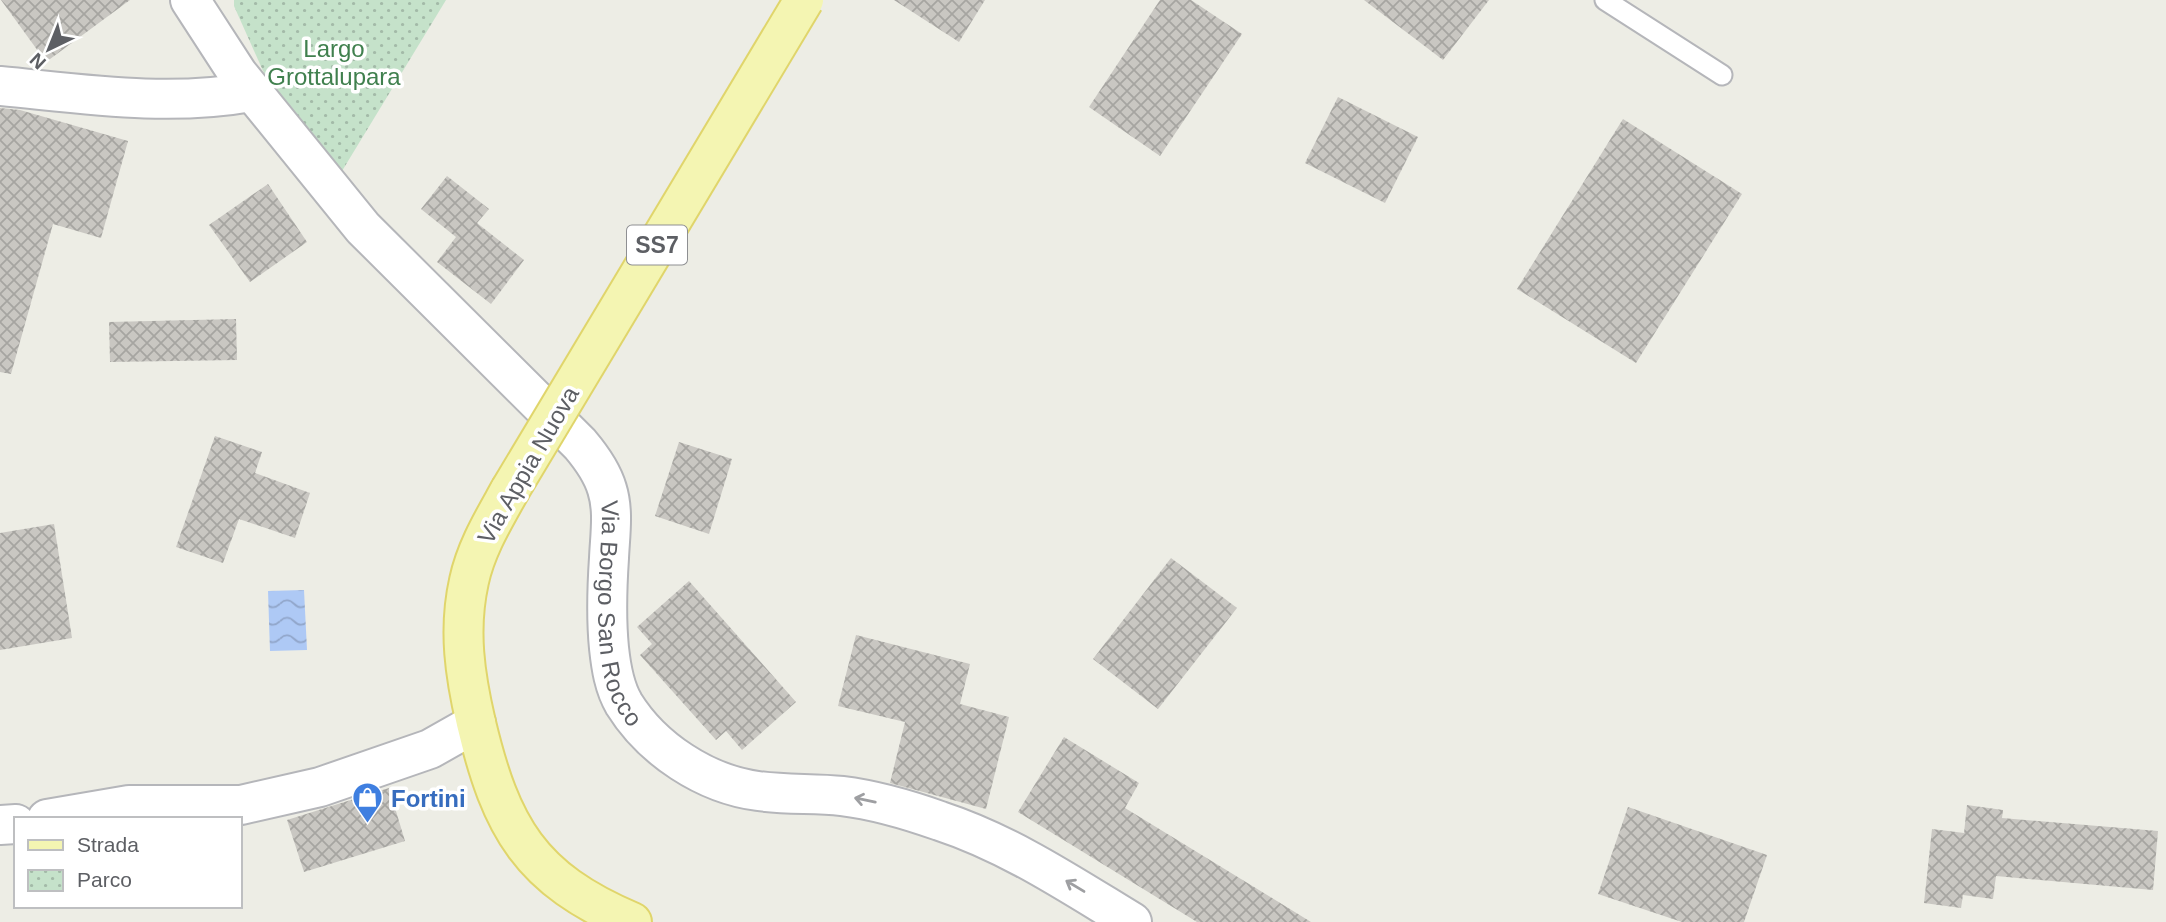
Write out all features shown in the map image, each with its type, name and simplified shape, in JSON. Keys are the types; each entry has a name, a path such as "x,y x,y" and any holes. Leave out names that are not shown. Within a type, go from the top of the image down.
{"main road":[{"name":"Via Appia Nuova","path":"632,922 606,911 566,887 544,867 524,845 498,798 487,770 463,652 464,613 469,579 482,542 510,489 804,0"}],"street":[{"path":"0,86 154,100 216,98 251,92 190,0"},
{"name":"Via Borgo San Rocco","path":"251,92 363,228 580,444 603,479 610,502 607,628 612,670 622,701 642,729 692,768 738,786 774,793 846,797 943,822 1017,854 1132,922"},
{"path":"59,817 129,805 241,805 320,787 430,750 476,723"}],"lane":[{"path":"1605,0 1722,75"}],"green space":[{"name":"Largo Grottalupara","path":"234,0 446,0 342,171 264,73 234,6"}],"water":[{"path":"304,590 307,650 270,651 268,591"}],"building":[{"path":"1,0 130,0 46,62"},
{"path":"894,0 985,0 959,42"},
{"path":"1160,0 1191,0 1242,34 1160,156 1089,107"},
{"path":"1364,0 1489,0 1443,60"},
{"path":"1338,97 1418,137 1385,203 1305,163"},
{"path":"0,108 20,110 128,141 101,238 53,224 11,374 0,372"},
{"path":"1623,119 1742,194 1636,363 1517,289"},
{"path":"447,176 489,209 477,223 524,260 491,304 437,262 456,237 421,209"},
{"path":"268,184 307,242 250,282 209,225"},
{"path":"236,319 237,360 110,362 109,322"},
{"path":"215,436 262,452 255,473 310,493 295,538 239,519 223,563 176,547"},
{"path":"679,442 732,459 709,534 655,516"},
{"path":"54,524 72,638 0,650 0,533"},
{"path":"1171,558 1237,608 1158,709 1093,659"},
{"path":"689,581 796,702 742,750 726,731 716,740 640,655 652,644 637,627"},
{"path":"856,635 970,664 960,704 1009,717 986,809 890,783 905,722 838,706"},
{"path":"1064,737 1139,783 1125,808 1311,922 1197,922 1018,812"},
{"path":"389,788 405,841 304,872 287,820"},
{"path":"1967,805 2003,810 2002,818 2158,831 2153,890 1996,876 1993,899 1963,895 1961,908 1924,903 1932,829 1964,833"},
{"path":"1628,807 1767,855 1744,922 1682,922 1598,894"}],"place":[{"name":"Fortini","path":"368,825"}]}
